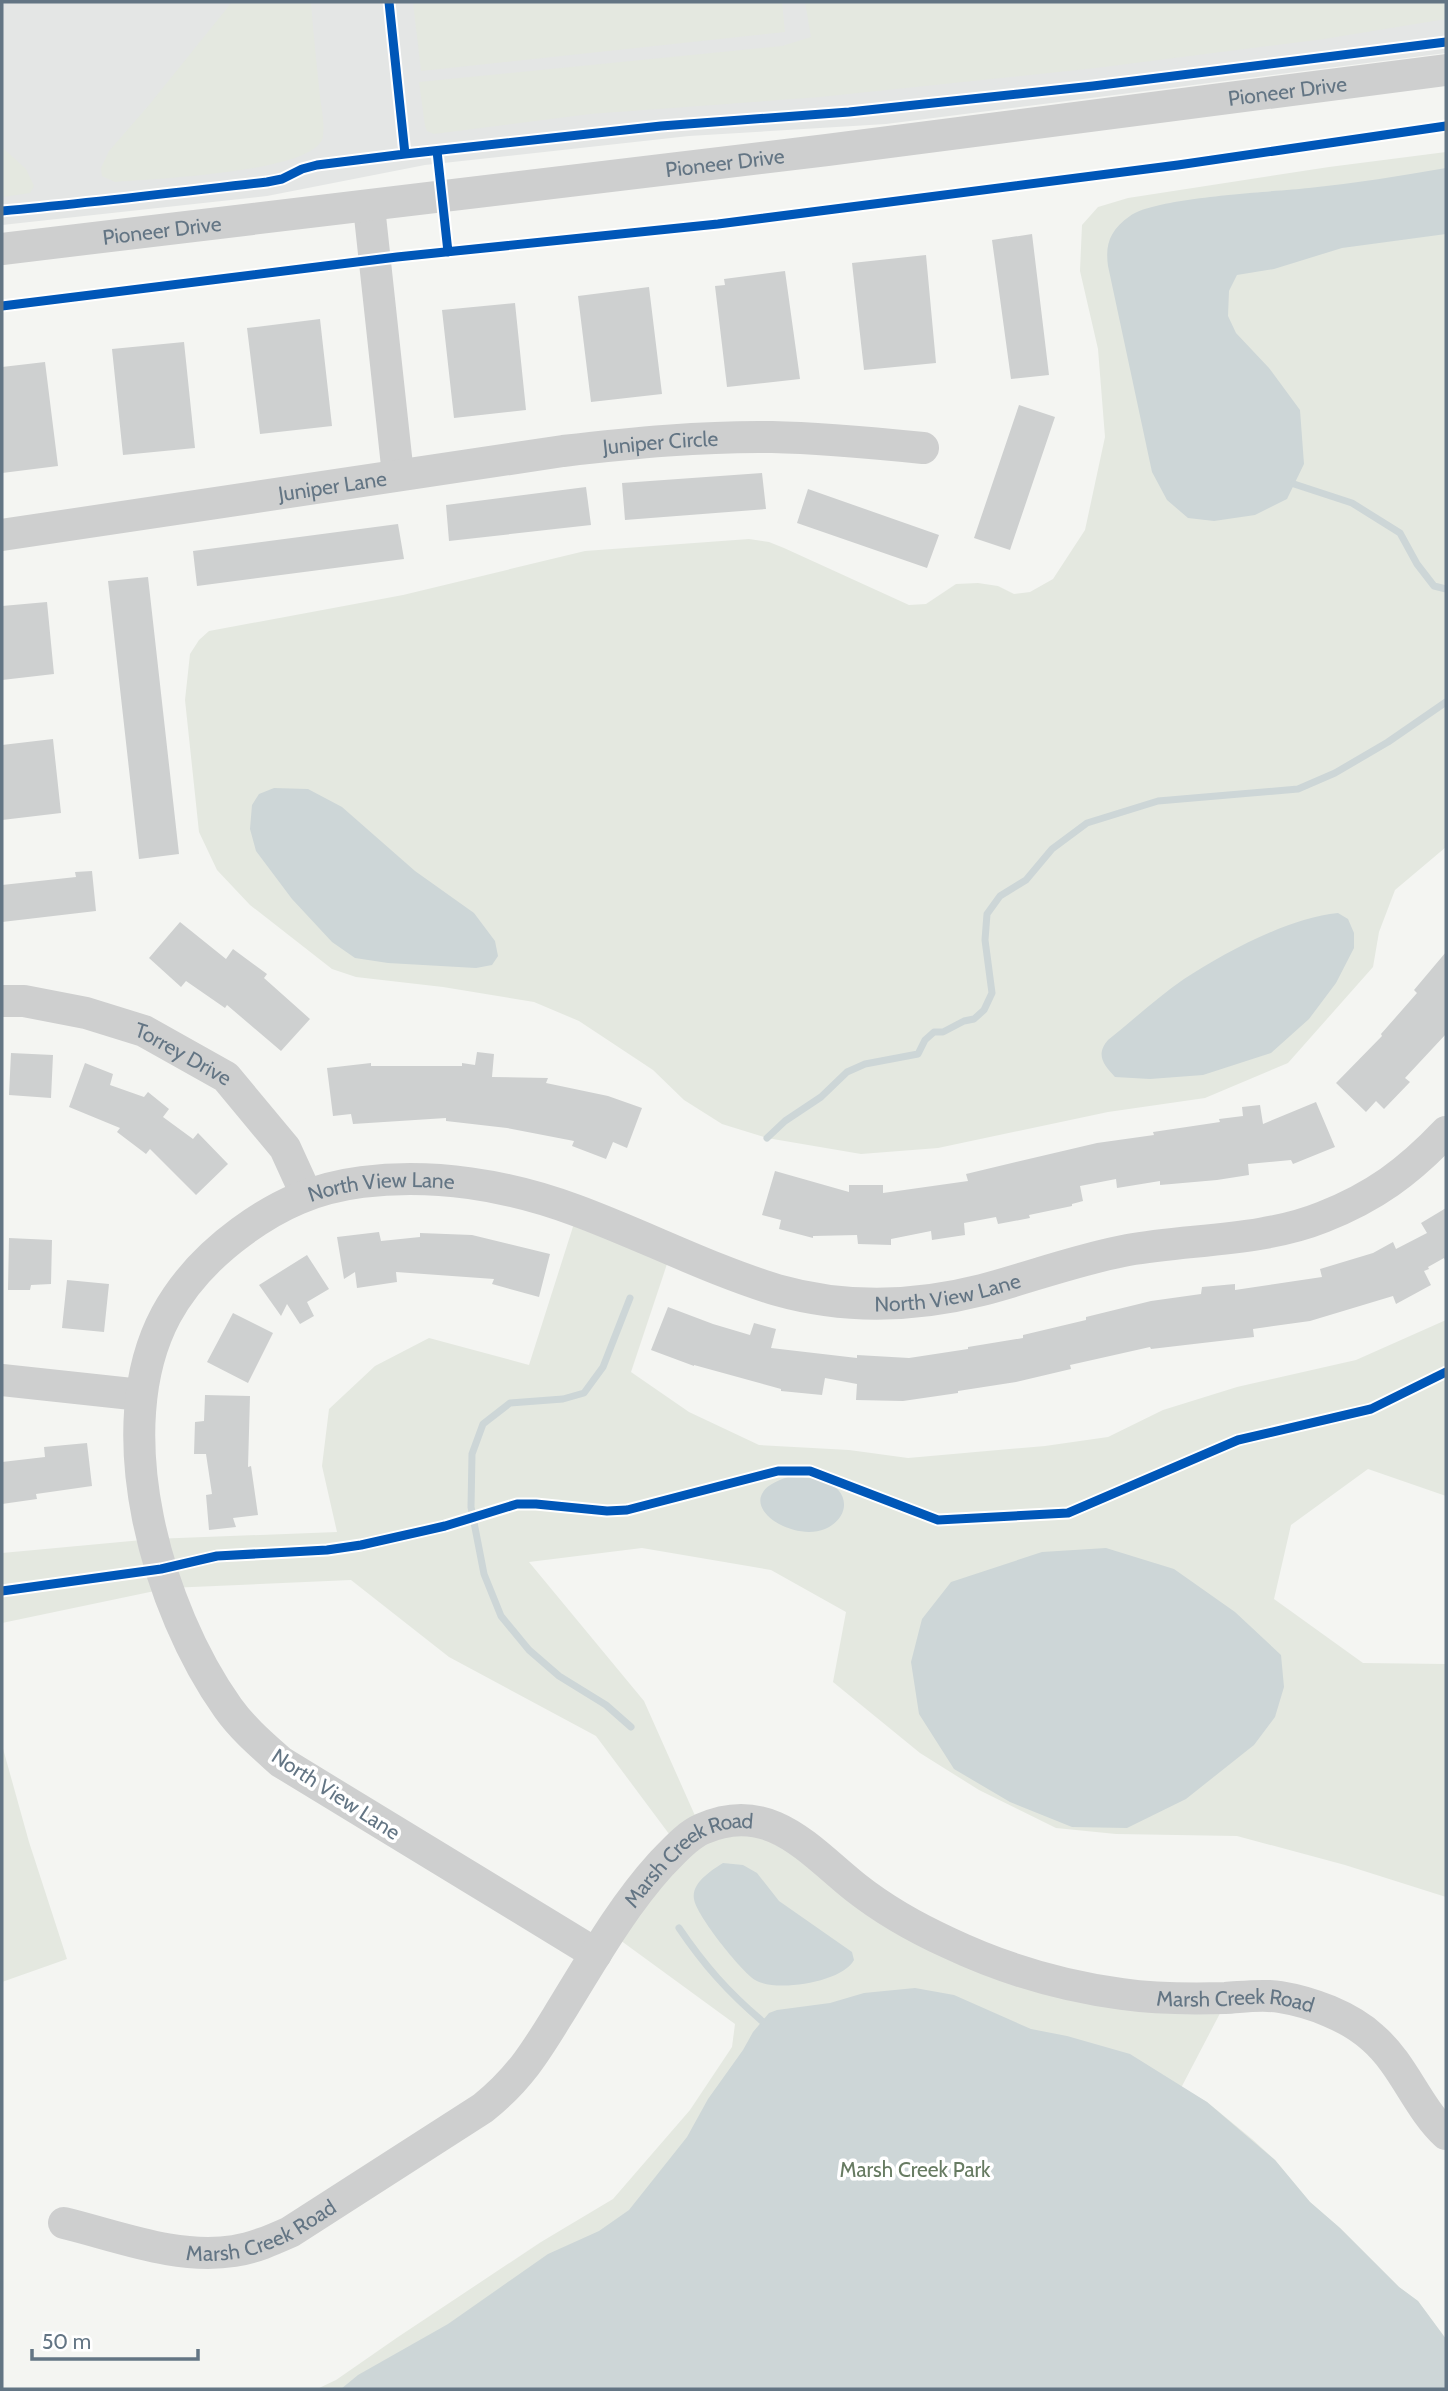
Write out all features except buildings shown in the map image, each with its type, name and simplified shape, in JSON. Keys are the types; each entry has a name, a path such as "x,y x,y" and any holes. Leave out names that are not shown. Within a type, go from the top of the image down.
{"street":[{"name":"Pioneer Drive","path":"2,249 827,150 1446,70"},
{"name":"Juniper Lane","path":"2,535 398,475 369,206"},
{"name":"Juniper Circle","path":"398,475 562,451 699,440 771,437 923,448"},
{"name":"Torrey Drive","path":"2,1001 24,1002 86,1013 144,1031 226,1077 285,1148 306,1194"},
{"name":"North View Lane","path":"596,1954 281,1762 230,1712 190,1644 161,1569 149,1525 140,1472 141,1395 150,1356 165,1317 189,1280 222,1247 263,1216 306,1194 357,1183 405,1178 467,1183 515,1192 571,1208 777,1290 828,1301 887,1304 933,1300 980,1290 1115,1252 1268,1232 1317,1220 1357,1203 1394,1181 1446,1132"},
{"path":"2,1380 141,1395"},
{"name":"Marsh Creek Road","path":"64,2223 173,2250 204,2253 234,2251 263,2244 290,2232 484,2108 507,2089 529,2062 624,1909 645,1883 678,1846 701,1829 731,1821 756,1821 774,1825 795,1836 856,1888 897,1916 947,1943 1003,1966 1053,1982 1136,1996 1279,1997 1315,2006 1348,2021 1373,2037 1446,2134"}],"shaded area":[{"path":"2,2 1446,2 1446,53 886,124 689,136 425,165 267,196 2,225"},
{"path":"1446,168 1446,234 1342,248 1274,269 1237,275 1229,291 1228,316 1236,333 1269,368 1300,410 1304,464 1287,499 1255,515 1214,521 1188,518 1167,500 1152,472 1108,266 1108,244 1113,232 1130,216 1163,204 1215,196 1343,184"},
{"path":"274,788 308,789 342,807 415,871 474,913 495,941 498,956 492,965 476,968 388,963 355,958 332,942 292,899 256,851 250,829 252,805 259,794"},
{"path":"1338,913 1348,919 1354,933 1354,948 1336,983 1309,1019 1271,1053 1203,1075 1150,1079 1115,1077 1102,1060 1102,1050 1108,1040 1184,979 1219,958 1278,929"},
{"path":"788,1477 821,1480 838,1489 844,1503 840,1517 834,1524 810,1532 794,1530 768,1516 761,1506 761,1496 769,1486"},
{"path":"1106,1548 1174,1569 1235,1612 1281,1655 1284,1687 1275,1717 1254,1745 1186,1799 1127,1828 1072,1827 1010,1802 954,1769 919,1714 911,1662 922,1619 951,1582 1042,1552"},
{"path":"723,1863 743,1865 757,1873 779,1901 852,1952 854,1960 837,1974 808,1983 765,1984 748,1975 702,1917 694,1899 699,1882"},
{"name":"Marsh Creek Park","path":"915,1988 954,1995 1031,2029 1130,2054 1207,2102 1275,2160 1310,2202 1399,2287 1418,2301 1446,2339 1446,2389 341,2389 358,2375 448,2324 548,2254 599,2231 629,2210 687,2137 708,2099 769,2013 830,2003 864,1993"}],"green space":[{"path":"232,2 311,2 323,136 314,148 293,158 264,166 194,176 115,182 102,176 101,168 109,151"},
{"path":"413,2 782,2 785,32 421,71"},
{"path":"805,2 1446,2 1446,19 1324,39 1096,68 820,97 590,114 434,134 427,131 425,126 419,82 782,46 811,37"},
{"path":"2,147 26,169 34,186 30,193 2,197"},
{"path":"1446,152 1446,847 1395,890 1379,932 1373,967 1288,1063 1205,1098 1108,1112 938,1148 861,1154 767,1138 722,1124 684,1100 653,1070 579,1021 534,1002 443,987 356,977 332,969 250,905 217,870 199,832 185,700 190,654 209,631 403,595 585,551 749,539 784,548 909,605 926,604 956,584 998,586 1014,594 1030,592 1053,579 1085,530 1105,437 1098,349 1080,271 1082,225 1098,207 1128,198"},
{"path":"578,1211 672,1249 631,1372 689,1412 759,1445 849,1450 908,1458 1045,1446 1108,1437 1163,1410 1237,1387 1356,1360 1446,1320 1446,1496 1368,1469 1291,1525 1274,1599 1363,1663 1446,1664 1446,1897 1345,1865 1237,1836 1116,1834 1056,1828 979,1790 920,1753 833,1682 846,1612 771,1570 642,1548 529,1562 644,1701 701,1829 731,1821 1003,1967 1228,1998 1181,2088 1207,2102 1252,2139 1275,2160 1310,2202 1399,2287 1418,2301 1446,2339 1446,2389 317,2389 336,2380 541,2242 613,2199 690,2110 732,2047 735,2024 609,1932 678,1846 596,1736 449,1657 351,1580 169,1588 2,1623 2,1553 153,1539 337,1532 322,1466 329,1409 375,1366 429,1338 529,1365"},
{"path":"2,1745 29,1842 67,1959 2,1982"}],"waterway":[{"path":"1294,484 1352,503 1400,533 1417,564 1434,586 1446,589"},
{"path":"767,1138 785,1121 821,1097 847,1072 865,1064 918,1054 925,1040 934,1032 943,1032 974,1019 984,1010 992,993 985,940 987,914 1000,896 1026,880 1052,849 1087,823 1158,801 1298,789 1335,773 1388,742 1446,702"},
{"path":"630,1298 603,1367 584,1393 563,1399 510,1403 483,1424 472,1454 471,1507 484,1574 501,1616 529,1650 559,1676 606,1705 631,1727"},
{"path":"679,1928 717,1978 762,2021"}],"cycle path":[{"path":"389,2 405,154"},
{"path":"2,211 267,182 317,165 405,154 661,126 849,112 1093,86 1446,42"},
{"path":"2,306 397,257 718,224 1178,165 1446,126"},
{"path":"437,151 448,252"},
{"path":"2,1591 161,1569 217,1556 327,1550 361,1545 445,1526 517,1504 627,1510 778,1471 810,1471 938,1520 1068,1513 1238,1440 1371,1409 1446,1372"}]}
